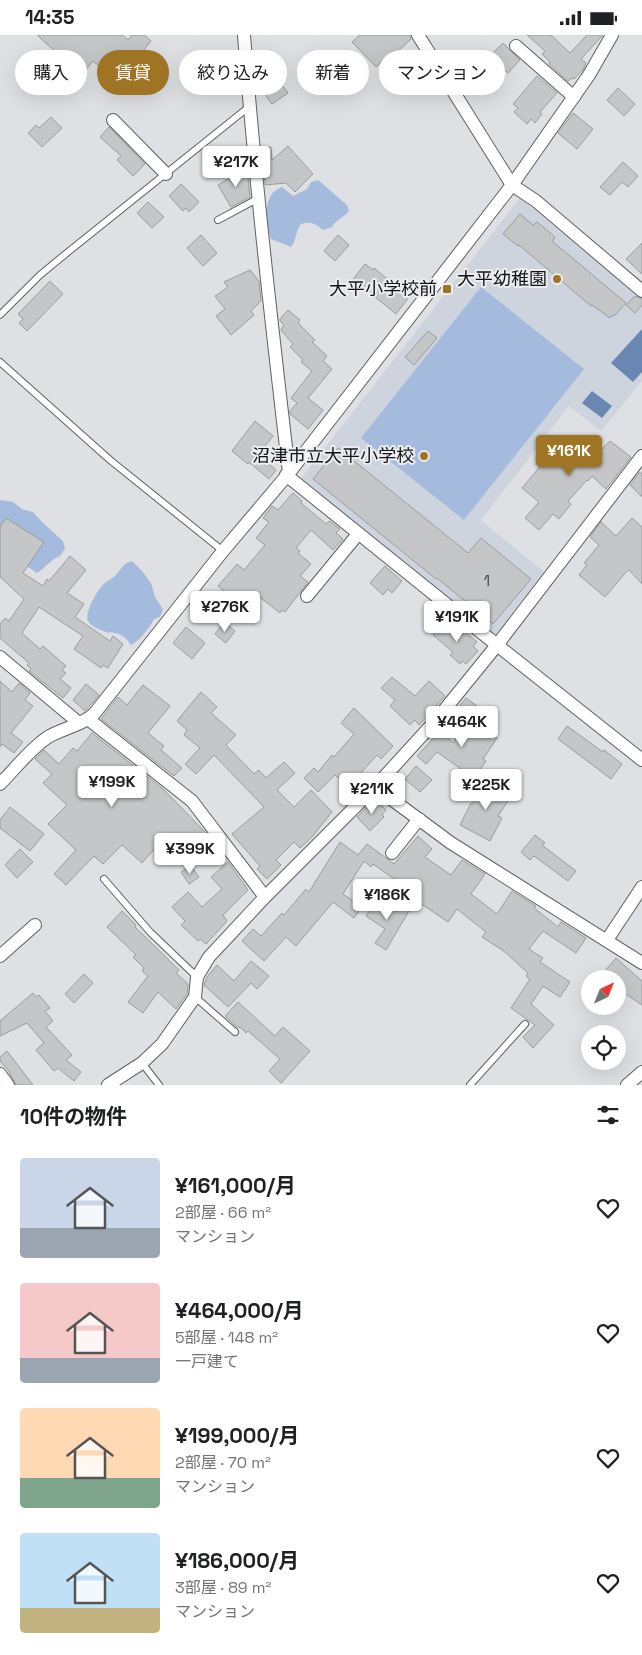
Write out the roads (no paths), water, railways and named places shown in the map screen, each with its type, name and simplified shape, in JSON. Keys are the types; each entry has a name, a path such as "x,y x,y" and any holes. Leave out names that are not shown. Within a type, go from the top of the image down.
{"street":[{"path":"244,35 267,283 288,474 358,534 642,760"},
{"path":"418,35 512,185 536,201 642,291"},
{"path":"0,784 42,741 84,721 288,474 512,185 574,97 612,35"},
{"path":"516,46 574,97"},
{"path":"113,120 166,174"},
{"path":"108,1085 142,1063 162,1044 196,997 197,977 209,957 265,897 375,787 437,719 497,645 642,456"},
{"path":"307,597 358,534"},
{"path":"0,657 192,801 265,897"},
{"path":"375,787 451,843 642,963"},
{"path":"392,853 419,819"},
{"path":"607,940 642,887"},
{"path":"0,956 35,925"},
{"path":"627,1085 642,1072"},
{"path":"0,1074 8,1085"}],"lane":[{"path":"0,315 40,275 244,110 250,108"},
{"path":"218,220 260,198"},
{"path":"0,363 110,460 223,551"},
{"path":"104,879 150,932 197,977"},
{"path":"196,997 235,1032"},
{"path":"470,1085 524,1024"},
{"path":"142,1063 159,1085"}],"place":[{"name":"大平幼稚園","path":"557,279"},
{"name":"大平小学校前","path":"447,289"},
{"name":"沼津市立大平小学校","path":"424,456"}]}
